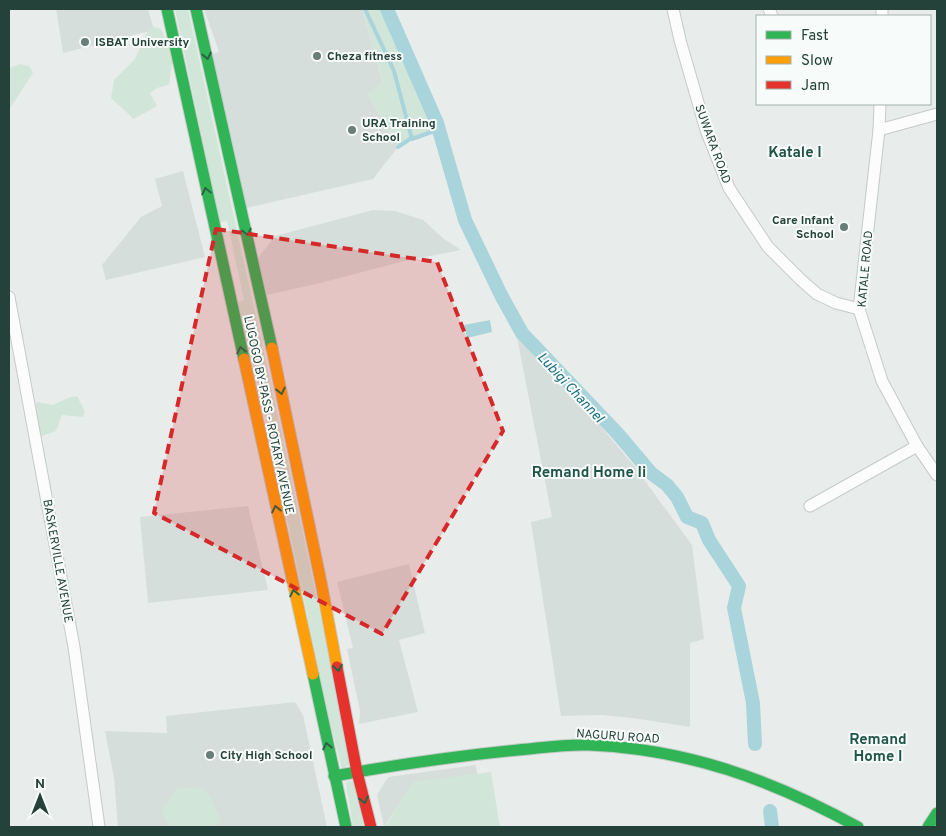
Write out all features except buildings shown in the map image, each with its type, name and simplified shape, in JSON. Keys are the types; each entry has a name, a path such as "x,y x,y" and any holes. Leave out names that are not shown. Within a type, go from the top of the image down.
{"main road":[{"name":"LUGOGO BY-PASS - ROTARY AVENUE","path":"166,9 346,827"},
{"name":"LUGOGO BY-PASS - ROTARY AVENUE","path":"196,9 250,244 322,582 357,772 371,827"},
{"name":"NAGURU ROAD","path":"334,776 460,756 554,746 589,745 627,748 712,763 764,780 858,827"},
{"path":"928,827 937,812"}],"street":[{"name":"SUWARA ROAD","path":"673,9 706,130 729,188 768,247 817,294 836,303 859,309"},
{"name":"KATALE ROAD","path":"880,105 879,130 859,309 882,381 916,446 937,476"},
{"path":"879,130 937,114"},
{"name":"BASKERVILLE AVENUE","path":"9,296 74,647 99,827"},
{"path":"810,506 916,446"}],"highlighted area":[{"path":"216,229 437,262 503,431 382,634 154,513"}],"shaded area":[{"name":"ISBAT University","path":"56,9 148,9 154,30 63,53"},
{"path":"204,9 362,9 383,83 368,94 398,147 373,179 238,210 209,55 219,52"},
{"path":"183,171 205,257 106,280 102,265 141,217 162,206 155,179"},
{"path":"373,210 395,211 423,220 444,239 461,250 405,261 267,295 258,258 275,236"},
{"path":"516,332 564,383 634,466 692,545 704,639 690,643 690,727 602,715 561,716 531,522 552,517"},
{"path":"248,506 268,590 148,603 140,517"},
{"path":"409,564 425,633 399,640 418,712 359,724 360,711 347,649 353,648 337,582"},
{"name":"City High School","path":"295,702 303,715 327,827 118,827 114,778 105,731 167,733 166,716"},
{"path":"476,765 477,774 413,783 384,827 377,795 388,777"}],"green space":[{"path":"175,9 188,9 279,421 352,763 342,769 330,723 261,396 238,302 244,300 227,221 220,222"},
{"path":"362,9 389,9 437,130 412,137 398,147 368,94 383,82"},
{"path":"150,26 161,29 173,56 169,85 157,88 150,93 157,106 134,119 111,98 114,80 135,59"},
{"path":"20,64 29,66 33,73 9,108 9,68"},
{"path":"77,396 85,412 83,417 62,415 56,431 42,436 33,410 37,402 53,405"},
{"path":"491,772 500,827 385,827 413,782"},
{"path":"354,782 364,827 353,827 346,783"},
{"path":"203,787 213,802 221,822 211,827 169,827 161,810 177,789"}],"water":[{"path":"490,320 492,332 467,338 464,325"}],"waterway":[{"path":"365,9 394,71 412,139 437,130 437,123"},
{"name":"Lubigi Channel","path":"387,9 437,123 465,220 501,295 522,333 618,434 651,473 667,485 677,497 687,517 702,523 709,540 739,586 734,608 753,703 755,744"},
{"path":"398,147 413,137"},
{"name":"Lubigi Channel","path":"770,811 772,827"}],"traffic: fast":[{"path":"167,9 244,359"},
{"path":"196,9 272,348"},
{"path":"313,674 346,827"},
{"path":"334,776 449,758 553,746 589,745 625,748 695,760 761,781 826,810 858,827"},
{"path":"928,827 937,813"}],"traffic: slow":[{"path":"272,348 337,667"},
{"path":"244,359 313,674"}],"traffic: jam":[{"path":"337,667 357,772 371,827"}],"place":[{"name":"ISBAT University","path":"85,42"},
{"name":"Cheza fitness","path":"317,56"},
{"name":"URA Training School","path":"352,130"},
{"name":"Care Infant School","path":"844,227"},
{"name":"City High School","path":"210,755"}],"district":[{"name":"Katale I","path":"795,152"},
{"name":"Remand Home Ii","path":"589,472"},
{"name":"Remand Home I","path":"878,748"}]}
